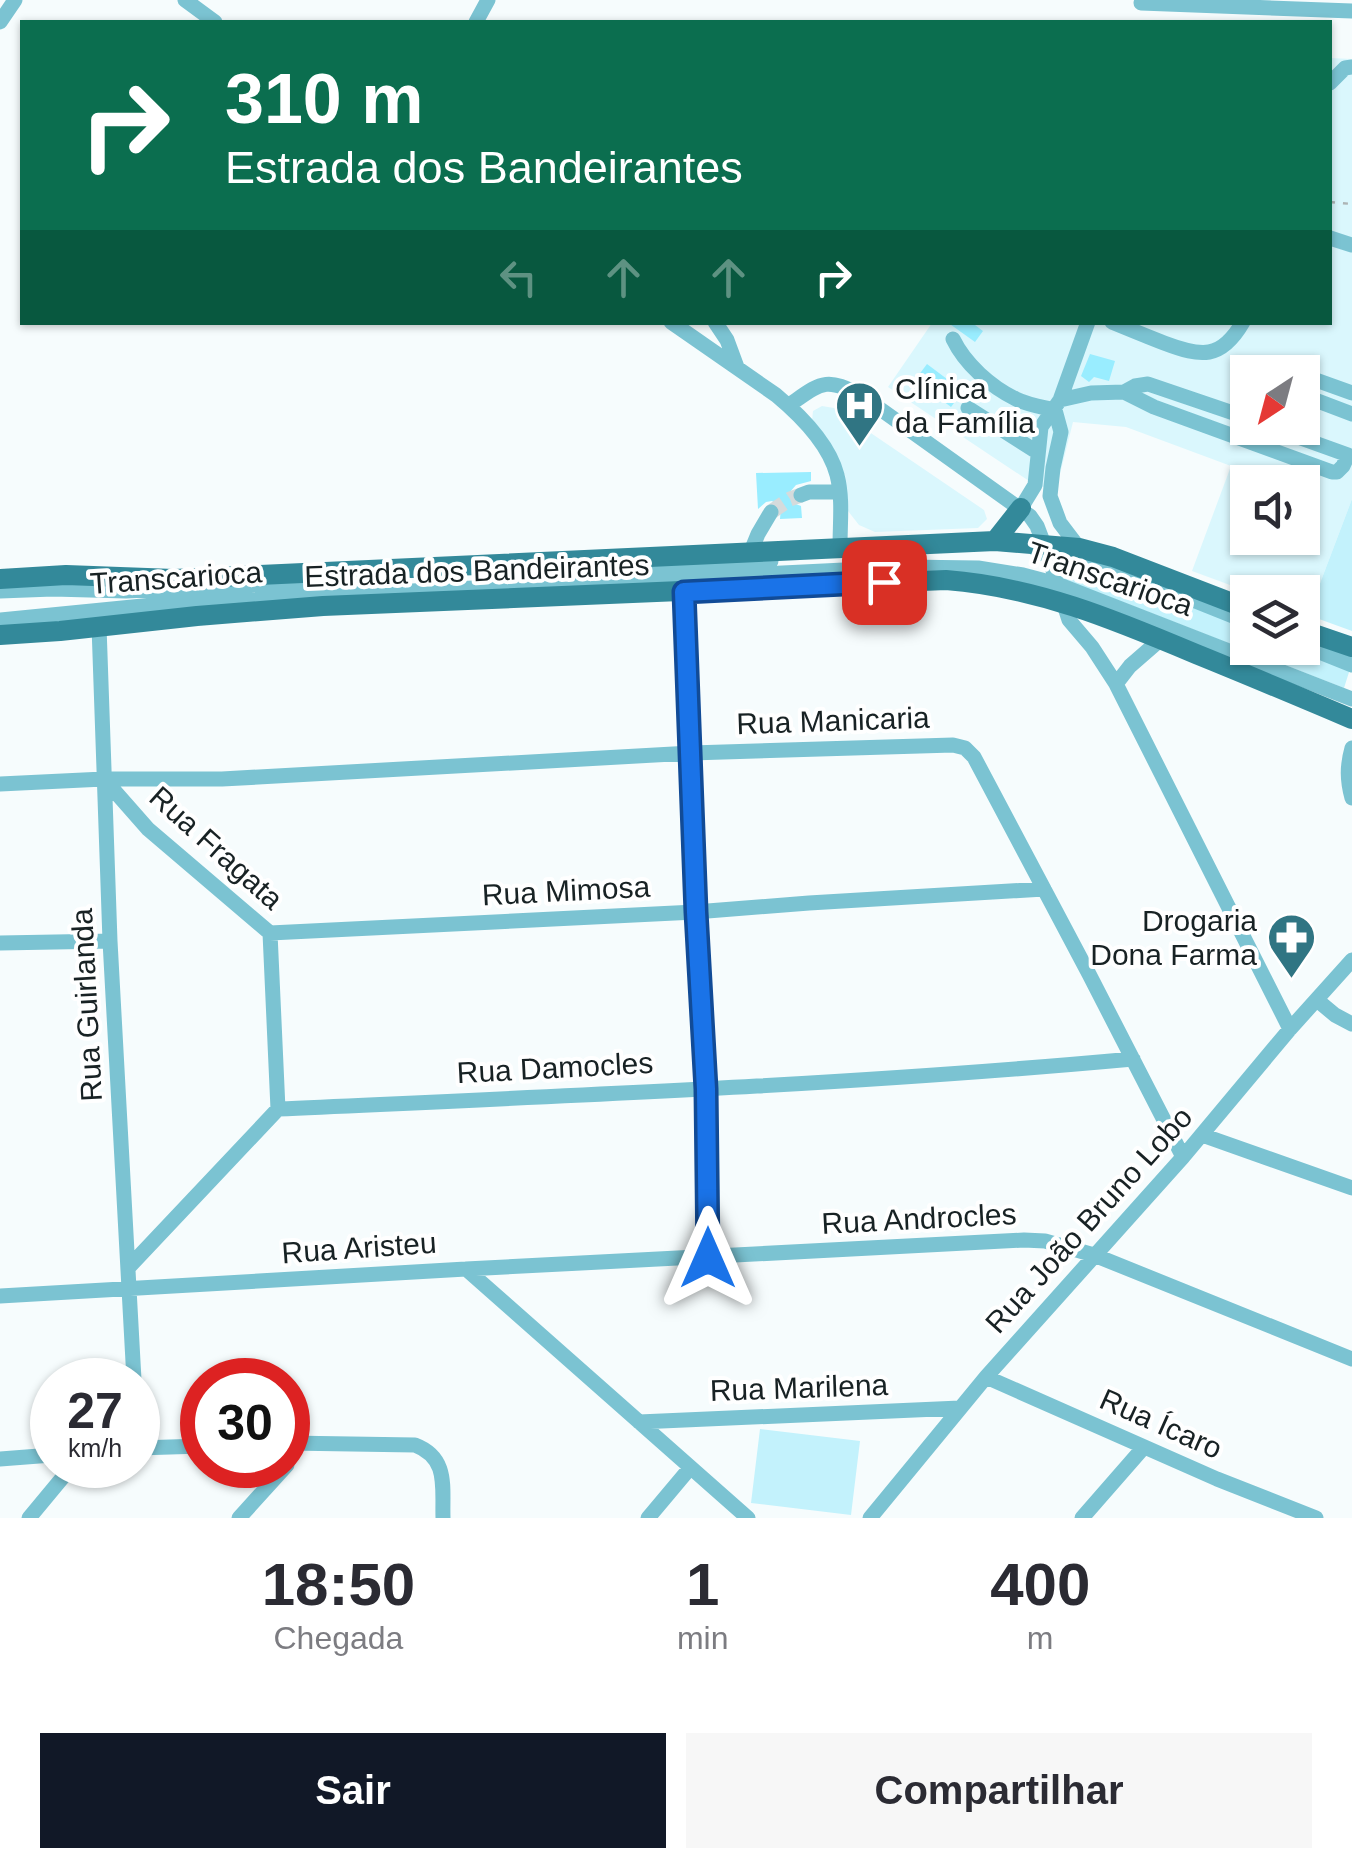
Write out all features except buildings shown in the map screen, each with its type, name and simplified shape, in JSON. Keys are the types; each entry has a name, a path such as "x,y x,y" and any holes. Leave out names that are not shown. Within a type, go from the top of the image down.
{"main road":[{"path":"995,540 1022,508"},
{"name":"Estrada dos Bandeirantes","path":"0,579 174,579 995,540 1046,549 1079,548 1230,602"},
{"name":"Estrada dos Bandeirantes","path":"0,635 323,606 946,580 1060,593 1352,718"},
{"path":"1320,636 1352,647"}],"street":[{"path":"0,22 16,0"},
{"path":"185,0 211,20"},
{"path":"1142,3 1352,12"},
{"path":"676,325 788,405 808,427 832,461 840,492 840,546"},
{"path":"717,325 737,366"},
{"path":"1022,508 1035,485 1042,427 1057,405 1087,325"},
{"path":"1119,325 1191,354 1210,353 1223,347 1241,325"},
{"path":"1144,336 1155,325"},
{"path":"953,339 968,363 1017,400 1057,405 1091,393 1124,392 1154,407 1337,472 1350,450 1320,441"},
{"path":"1320,381 1352,393"},
{"path":"788,405 824,384 844,386 1034,520 1069,620 1116,684 1290,1029"},
{"path":"1124,392 1148,384 1230,412"},
{"path":"1320,402 1352,414"},
{"path":"1057,405 1060,432 1050,496 1060,522 1079,548"},
{"path":"968,408 1037,452"},
{"path":"801,495 840,492"},
{"path":"752,550 771,512"},
{"name":"Transcarioca","path":"0,591 202,589 1046,549 1123,572 1230,615"},
{"name":"Transcarioca","path":"0,620 184,602 906,568 978,568 1023,575 1060,593 1352,699"},
{"path":"684,592 706,1089 708,1258"},
{"name":"Rua Guirlanda","path":"99,626 110,941 133,1358"},
{"path":"1116,684 1161,639"},
{"path":"1320,652 1352,665"},
{"name":"Rua Manicaria","path":"0,784 222,778 691,753 952,745 965,748 974,757 1182,1157"},
{"path":"1352,748 1347,782 1352,798"},
{"name":"Rua Fragata","path":"104,779 148,828 270,933 278,1109"},
{"name":"Rua Mimosa","path":"270,933 696,912 1044,889"},
{"path":"0,943 110,941"},
{"name":"Rua João Bruno Lobo","path":"870,1518 986,1377 1352,960"},
{"path":"1317,1000 1352,1024"},
{"name":"Rua Damocles","path":"278,1109 706,1089 1133,1059"},
{"path":"128,1267 278,1109"},
{"path":"1202,1135 1352,1188"},
{"name":"Rua Androcles","path":"466,1268 1045,1241 1094,1255 1352,1358"},
{"name":"Rua Aristeu","path":"0,1296 466,1268 748,1518"},
{"name":"Rua Ícaro","path":"986,1377 1296,1514 1316,1518"},
{"name":"Rua Marilena","path":"640,1422 960,1408"},
{"path":"310,1443 415,1444 426,1449 438,1460 441,1470 443,1518"},
{"path":"1082,1518 1144,1447"},
{"path":"0,1459 30,1457"},
{"path":"648,1518 690,1468"},
{"path":"30,1518 54,1488"},
{"path":"239,1518 266,1488"}],"shaded area":[{"path":"1332,58 1352,59 1352,499 1320,583 1320,575 1230,575 1230,585 1192,571 1230,469 1230,555 1320,555 1320,465 1230,466 1126,427 1073,422 1056,490 1035,485 888,387 931,325 1332,325"},
{"name":"Clínica da Família","path":"822,406 834,408 984,510 987,519 978,528 875,532 859,525 848,511 845,475 812,421 813,411"},
{"path":"1352,499 1352,631 1320,619 1320,583"},
{"path":"1051,556 1105,569 1230,621 1230,644 1102,594 1057,579"},
{"path":"1320,657 1350,669 1344,688 1285,665 1320,665"},
{"path":"760,1429 860,1441 851,1515 751,1503"}],"tunnel":[{"path":"771,512 801,495"}],"place":[{"name":"Clínica da Família","path":"860,448"},
{"name":"Drogaria Dona Farma","path":"1292,980"}],"route":[{"path":"708,1258 706,1089 684,592 884,582"}]}
